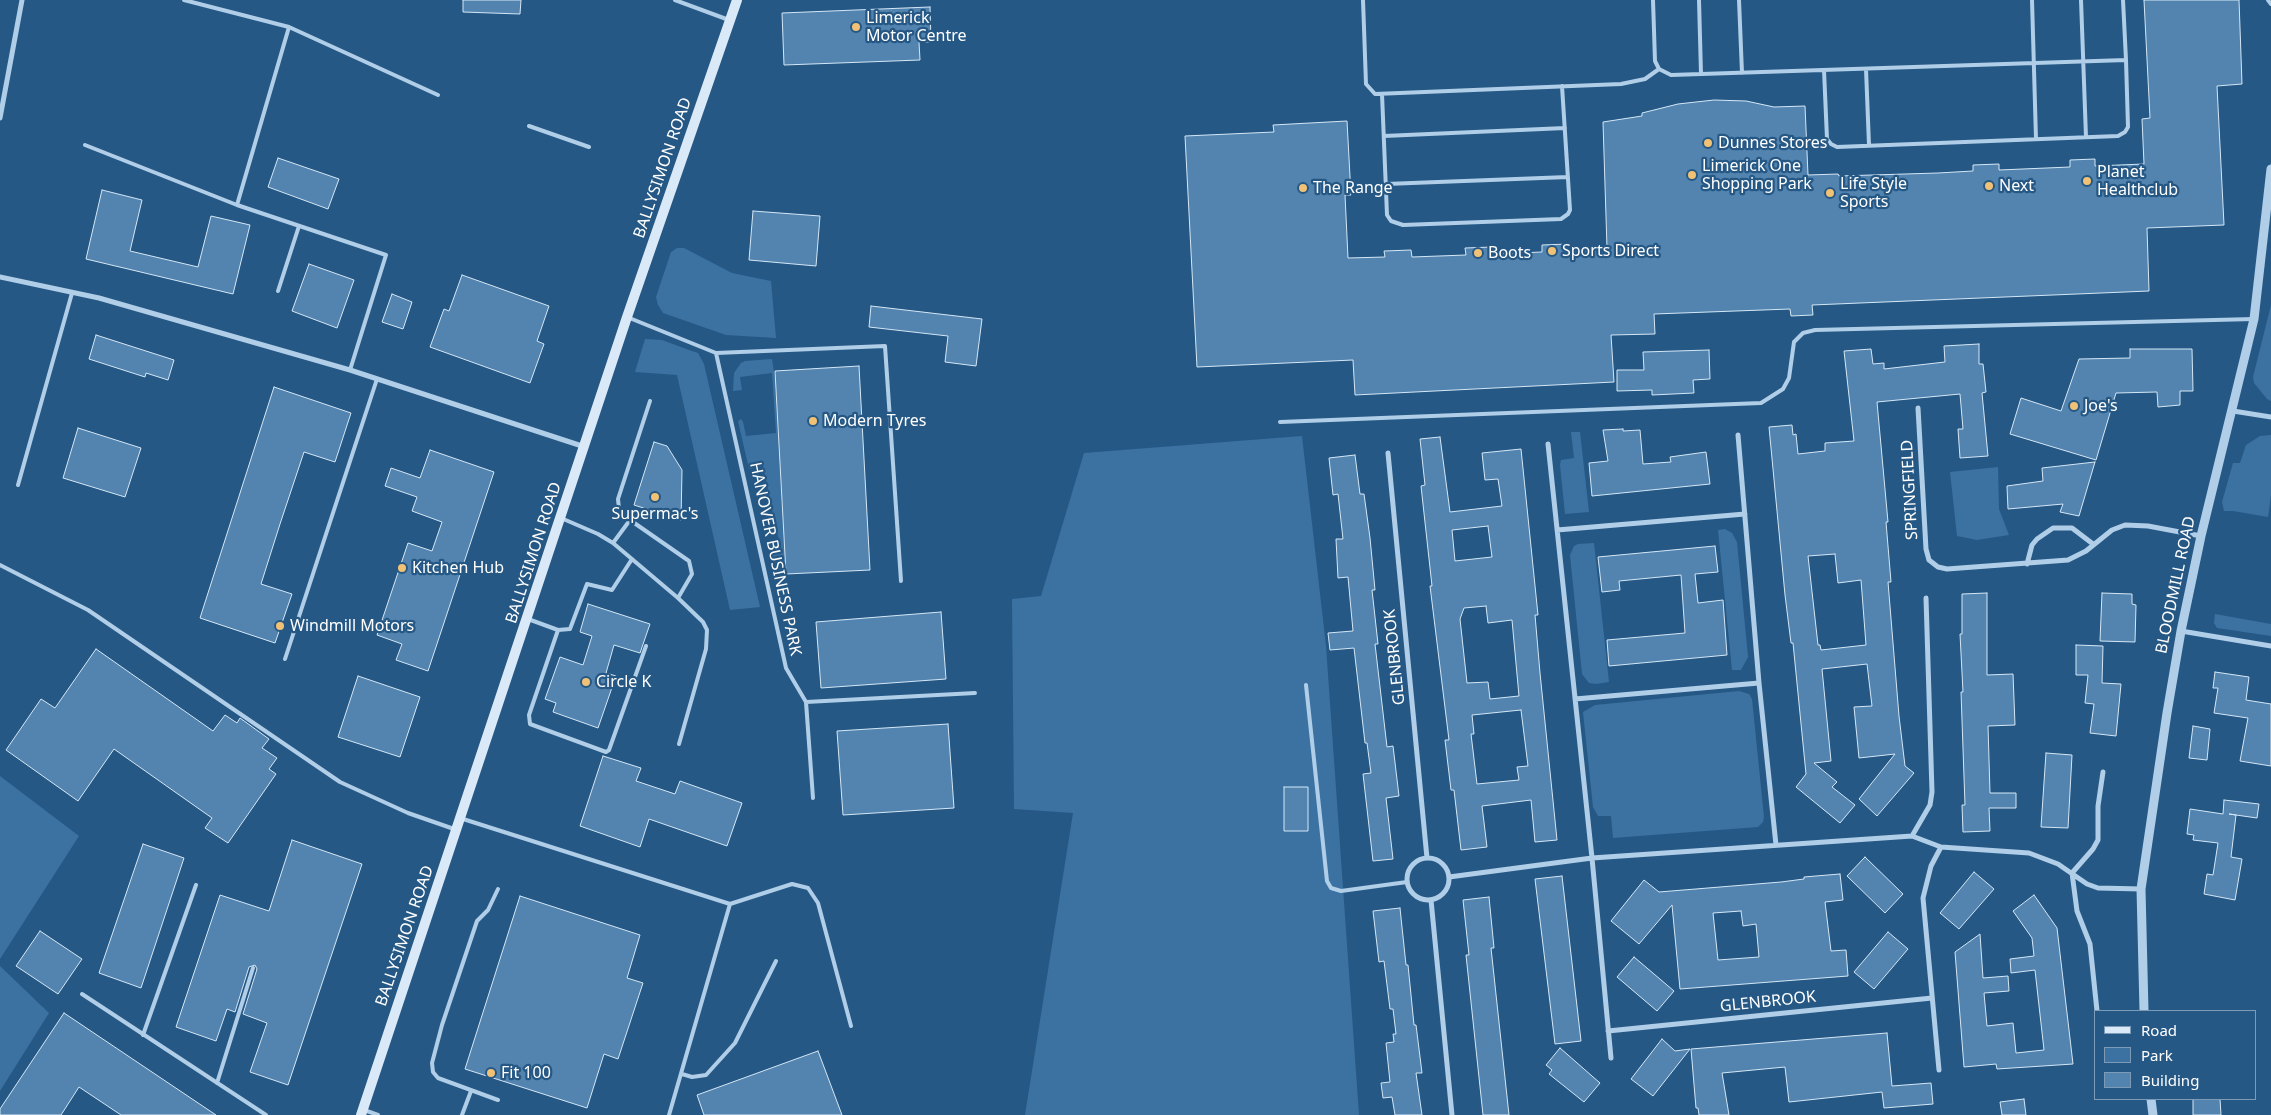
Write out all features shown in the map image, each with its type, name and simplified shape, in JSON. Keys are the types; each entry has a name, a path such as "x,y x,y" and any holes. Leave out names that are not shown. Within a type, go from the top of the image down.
{"main road":[{"name":"BALLYSIMON ROAD","path":"362,1112 528,619 627,317 736,0"}],"street":[{"path":"0,118 22,1"},
{"name":"BLOODMILL ROAD","path":"2144,1010 2141,889 2180,631 2254,319 2271,169"},
{"path":"0,277 99,298 350,370 585,447"},
{"name":"SPRINGFIELD","path":"1918,408 1926,549 1929,560 1938,567 1947,569 2068,560 2077,557 2112,530 2125,525 2148,526 2201,536"},
{"path":"2233,411 2271,417"},
{"path":"1738,435 1759,683 1776,845"},
{"path":"1548,444 1592,858 1611,1058"},
{"name":"GLENBROOK","path":"1388,453 1427,858"},
{"path":"1557,530 1745,514"},
{"path":"2027,564 2032,546 2044,532 2053,528 2072,528 2093,544"},
{"path":"1912,836 1930,804 1932,792 1926,598"},
{"path":"2180,631 2271,646"},
{"path":"1574,699 1759,683"},
{"path":"2097,1010 2090,944 2077,911 2072,873 2093,849 2098,840 2098,806 2103,772"},
{"path":"1449,877 1592,858 1912,836 1941,847 2029,853 2042,857 2098,888 2141,889"},
{"path":"1939,1070 1923,898 1931,866 1941,847"},
{"path":"1427,858 1443,865 1449,877 1449,883 1443,895 1431,900 1418,898 1409,889 1407,882 1409,869 1413,864 1427,858"},
{"path":"1431,900 1452,1115"},
{"name":"GLENBROOK","path":"1608,1031 1932,998"},
{"path":"2151,1100 2153,1115"}],"lane":[{"path":"15,0 22,1"},
{"path":"184,0 289,27 438,95"},
{"path":"675,0 730,21"},
{"path":"1363,0 1366,84 1375,94 1621,84 1645,79 1659,69"},
{"path":"1653,0 1655,61 1659,69 1671,75 2126,60"},
{"path":"1699,0 1701,74"},
{"path":"1739,0 1742,73"},
{"path":"2032,0 2036,139"},
{"path":"2081,0 2086,137"},
{"path":"1824,70 1828,139 1831,144 1837,147 2118,136 2125,132 2128,127 2123,0"},
{"path":"2268,0 2271,4"},
{"path":"237,205 289,27"},
{"path":"1866,69 1869,145"},
{"path":"1382,94 1388,215 1396,224 1561,219 1570,210 1562,86"},
{"path":"530,126 589,147"},
{"path":"1384,136 1565,128"},
{"path":"85,145 237,205 386,255 350,370"},
{"path":"1386,184 1568,176"},
{"path":"278,291 299,226"},
{"path":"18,485 72,293"},
{"path":"627,317 716,352 885,346 901,581"},
{"path":"1280,422 1761,403 1783,389 1788,378 1794,342 1803,333 1815,330 2254,319"},
{"name":"HANOVER BUSINESS PARK","path":"716,352 786,668 806,702 813,798"},
{"path":"285,659 376,379"},
{"path":"650,401 618,499 619,509 630,520 689,561 692,574 678,598"},
{"path":"560,518 598,534 612,543 678,598 703,622 708,638 679,744"},
{"path":"612,543 630,520"},
{"path":"528,619 558,630 570,629 587,584 612,590 632,559"},
{"path":"0,565 88,610 340,782 408,813 456,830"},
{"path":"558,630 529,715 530,724 606,752 609,750 646,646"},
{"path":"1306,685 1326,881 1331,888 1341,891 1407,882"},
{"path":"806,702 975,693"},
{"path":"460,818 730,904 792,884 808,888 818,903 851,1026"},
{"path":"143,1035 196,885"},
{"path":"498,889 488,910 477,921 442,1025 432,1063 433,1072 438,1078 498,1100"},
{"path":"669,1115 730,904"},
{"path":"682,1074 692,1077 706,1075 735,1043 776,961"},
{"path":"217,1083 253,968"},
{"path":"82,994 266,1115"},
{"path":"462,1115 471,1091"},
{"path":"362,1112 378,1115"}],"green space":[{"path":"677,248 684,248 732,273 771,281 776,338 726,335 663,313 656,297 671,252"},
{"path":"2271,305 2271,401 2267,399 2254,383 2253,377"},
{"path":"645,339 662,340 698,353 704,364 760,607 730,610 677,375 635,372"},
{"path":"772,359 775,379 786,583 776,578 768,549 780,546 763,466 749,469 738,421 741,419 743,422 746,436 776,433 772,373 740,377 742,390 733,391 734,373 741,363"},
{"path":"1571,432 1580,432 1589,512 1565,514 1560,465 1561,460 1574,458"},
{"path":"2271,435 2271,495 2268,517 2224,511 2222,502 2233,463 2240,463 2246,445 2260,436"},
{"path":"1302,436 1326,646 1359,1115 1025,1115 1073,813 1014,809 1012,599 1041,596 1084,453"},
{"path":"1998,467 1999,509 2009,535 1977,540 1957,536 1950,472"},
{"path":"1725,529 1732,533 1737,542 1748,657 1741,670 1732,670 1718,530"},
{"path":"1594,543 1609,682 1596,684 1589,683 1582,674 1570,555 1574,546 1578,544"},
{"path":"2215,614 2271,624 2271,636 2217,628 2214,623"},
{"path":"1739,691 1749,694 1752,699 1763,822 1758,827 1613,838 1611,816 1598,816 1593,807 1583,712 1595,705"},
{"path":"0,776 79,836 0,959"},
{"path":"0,966 49,1013 0,1091"}],"building":[{"path":"463,0 521,0 520,14 463,12"},
{"path":"2144,0 2239,0 2242,84 2217,86 2224,225 2147,228 2149,291 1812,305 1813,315 1791,316 1790,309 1654,314 1655,334 1611,335 1614,382 1355,395 1353,360 1197,367 1185,136 1274,132 1273,125 1347,121 1351,195 1345,195 1348,258 1385,257 1384,251 1411,250 1412,257 1466,255 1465,248 1492,247 1492,254 1542,252 1542,245 1568,244 1568,250 1607,248 1603,122 1642,116 1642,113 1678,104 1714,100 1746,101 1774,107 1805,106 1808,175 1838,174 1839,176 1973,171 1973,165 1999,164 1999,170 2070,167 2070,160 2095,159 2095,166 2144,164 2142,119 2150,118"},
{"name":"Limerick Motor Centre","path":"930,7 931,42 919,42 920,60 784,65 782,13"},
{"path":"278,158 339,179 328,209 268,187"},
{"path":"102,190 142,200 130,251 198,267 211,216 250,225 233,294 86,259"},
{"path":"753,211 820,216 816,266 749,260"},
{"path":"309,264 354,280 337,328 292,311"},
{"path":"462,275 549,306 537,341 544,344 530,383 430,347 444,309 449,311"},
{"path":"392,294 412,302 403,329 382,322"},
{"path":"871,306 982,319 976,366 945,362 948,336 869,327"},
{"path":"96,335 174,360 168,380 146,373 145,377 89,359"},
{"path":"1979,344 1979,364 1983,364 1986,392 1982,393 1988,456 1960,458 1958,429 1963,429 1960,394 1877,402 1888,522 1886,522 1891,582 1888,582 1899,716 1905,766 1914,773 1877,816 1859,799 1895,754 1859,758 1854,707 1872,706 1867,664 1822,669 1831,761 1814,763 1837,782 1832,787 1855,805 1840,823 1796,787 1806,774 1793,643 1791,643 1785,595 1769,427 1792,425 1793,435 1796,434 1798,454 1825,451 1825,443 1854,441 1844,351 1871,349 1873,364 1884,363 1884,369 1945,362 1944,346","holes":["1835,554 1838,583 1861,580 1866,645 1821,650 1820,645 1818,645 1808,556"]},
{"path":"2130,349 2192,349 2193,391 2180,391 2180,405 2158,407 2157,392 2116,393 2096,460 2010,434 2021,398 2061,411 2079,359 2130,358"},
{"path":"1709,350 1710,379 1693,380 1694,393 1652,395 1652,390 1617,391 1617,370 1644,370 1643,352"},
{"path":"859,366 870,570 786,574 775,371"},
{"path":"274,387 351,413 335,462 304,452 280,524 261,584 292,594 275,643 200,618"},
{"path":"78,428 141,448 125,497 63,478"},
{"path":"1623,429 1623,431 1640,430 1643,464 1671,462 1670,457 1706,452 1710,484 1592,496 1589,463 1608,461 1603,430"},
{"path":"1440,437 1450,512 1502,506 1498,479 1485,480 1482,453 1521,449 1538,615 1535,615 1557,840 1535,842 1531,800 1482,806 1487,847 1461,850 1454,790 1451,790 1445,740 1449,740 1430,586 1432,586 1421,486 1425,485 1420,439","holes":["1488,526 1492,557 1455,561 1452,530","1486,606 1488,623 1512,620 1519,696 1490,699 1488,682 1467,683 1460,619 1464,608","1521,710 1528,766 1517,767 1519,780 1477,784 1471,734 1474,734 1472,715"]},
{"path":"654,442 667,446 682,470 681,520 634,505"},
{"path":"430,450 494,472 428,671 396,660 402,644 377,635 408,543 432,551 442,522 412,511 417,497 385,486 391,468 420,478"},
{"path":"1355,455 1360,494 1364,494 1370,538 1375,590 1372,590 1378,644 1375,644 1387,747 1393,746 1399,796 1386,798 1393,859 1373,861 1363,774 1371,773 1367,743 1365,743 1354,648 1330,650 1328,633 1353,631 1348,577 1338,578 1336,539 1343,539 1338,494 1333,495 1329,458"},
{"path":"2095,462 2079,516 2060,512 2063,504 2008,509 2007,486 2043,481 2042,468"},
{"path":"1715,546 1718,572 1695,574 1698,603 1723,600 1727,655 1609,666 1607,640 1685,633 1681,575 1619,581 1620,590 1602,592 1598,557"},
{"path":"1987,593 1987,675 2013,674 2015,725 1988,726 1990,793 2016,793 2016,808 1989,808 1990,831 1963,832 1962,805 1965,805 1960,634 1962,634 1962,594"},
{"path":"2102,593 2132,594 2132,604 2136,605 2135,642 2100,641"},
{"path":"588,604 650,624 640,653 614,645 606,673 616,676 598,728 553,712 556,703 545,699 560,657 583,665 592,636 580,632"},
{"path":"941,612 946,679 821,688 816,622"},
{"path":"2076,645 2103,646 2102,683 2121,684 2116,736 2090,733 2094,704 2085,703 2088,675 2076,675"},
{"path":"96,649 213,731 225,715 237,723 240,718 269,739 262,748 277,758 269,769 276,774 228,843 205,828 212,818 114,749 78,801 6,750 41,699 55,708"},
{"path":"2215,672 2249,677 2246,700 2271,704 2271,766 2240,761 2248,718 2214,713 2218,688 2213,688"},
{"path":"358,676 420,697 400,757 338,737"},
{"path":"948,724 954,808 843,815 837,731"},
{"path":"2193,726 2210,729 2207,760 2189,758"},
{"path":"2046,753 2072,755 2068,828 2041,827"},
{"path":"603,756 641,768 636,781 675,794 680,781 742,803 727,846 649,819 640,847 580,826"},
{"path":"1284,787 1308,787 1308,831 1284,831"},
{"path":"2224,800 2259,804 2257,818 2236,815 2231,857 2242,859 2235,900 2204,894 2207,874 2213,875 2218,843 2193,840 2194,835 2187,834 2190,809 2223,814"},
{"path":"292,840 362,864 288,1085 250,1072 267,1023 243,1014 257,969 255,965 249,967 235,1012 227,1009 216,1041 176,1027 220,895 269,911"},
{"path":"143,844 184,858 141,988 99,973"},
{"path":"1865,857 1903,894 1885,913 1847,876"},
{"path":"1974,872 1994,889 1959,929 1940,913"},
{"path":"1840,874 1843,900 1825,902 1831,951 1846,950 1848,976 1680,989 1672,905 1639,944 1611,921 1644,880 1659,892 1781,882 1804,879 1804,877","holes":["1741,911 1743,926 1756,924 1759,957 1718,960 1713,913"]},
{"path":"1562,876 1581,1041 1555,1044 1535,879"},
{"path":"2034,895 2057,928 2073,1064 1997,1069 1996,1064 1964,1067 1955,952 1980,934 1983,978 2008,976 2009,991 1984,993 1987,1026 2013,1023 2016,1053 2044,1050 2035,970 2011,973 2010,959 2034,956 2032,938 2013,911"},
{"path":"520,896 640,935 627,978 643,983 618,1059 604,1054 587,1108 465,1069"},
{"path":"1489,897 1494,948 1491,948 1509,1115 1483,1115 1466,955 1469,955 1463,900"},
{"path":"1400,908 1414,1025 1416,1025 1422,1073 1416,1073 1422,1115 1395,1115 1392,1097 1383,1098 1381,1083 1390,1082 1386,1043 1394,1042 1393,1034 1396,1034 1393,1009 1390,1009 1384,961 1379,962 1373,911"},
{"path":"40,931 82,959 58,994 16,966"},
{"path":"1888,932 1908,949 1874,989 1854,972"},
{"path":"1634,957 1674,991 1657,1011 1617,977"},
{"path":"64,1013 216,1115 121,1115 79,1087 61,1115 0,1115 0,1109"},
{"path":"1887,1033 1892,1086 1931,1083 1933,1104 1884,1108 1882,1092 1789,1102 1785,1067 1722,1073 1729,1115 1699,1115 1698,1108 1696,1108 1691,1049"},
{"path":"1662,1039 1675,1051 1690,1049 1653,1096 1631,1079"},
{"path":"1560,1048 1600,1083 1584,1102 1549,1074 1552,1070 1546,1065"},
{"path":"818,1051 842,1115 704,1115 697,1095"},
{"path":"2024,1099 2026,1115 2002,1115 2000,1102"},
{"path":"2193,1100 2220,1100 2221,1115 2193,1115"}],"place":[{"name":"Limerick Motor Centre","path":"856,27"},
{"name":"Dunnes Stores","path":"1708,143"},
{"name":"Limerick One Shopping Park","path":"1692,175"},
{"name":"Planet Healthclub","path":"2087,181"},
{"name":"Next","path":"1989,186"},
{"name":"The Range","path":"1303,188"},
{"name":"Life Style Sports","path":"1830,193"},
{"name":"Sports Direct","path":"1552,251"},
{"name":"Boots","path":"1478,253"},
{"name":"Joe's","path":"2074,406"},
{"name":"Modern Tyres","path":"813,421"},
{"name":"Supermac's","path":"655,497"},
{"name":"Kitchen Hub","path":"402,568"},
{"name":"Windmill Motors","path":"280,626"},
{"name":"Circle K","path":"586,682"},
{"name":"Fit 100","path":"491,1073"}]}
